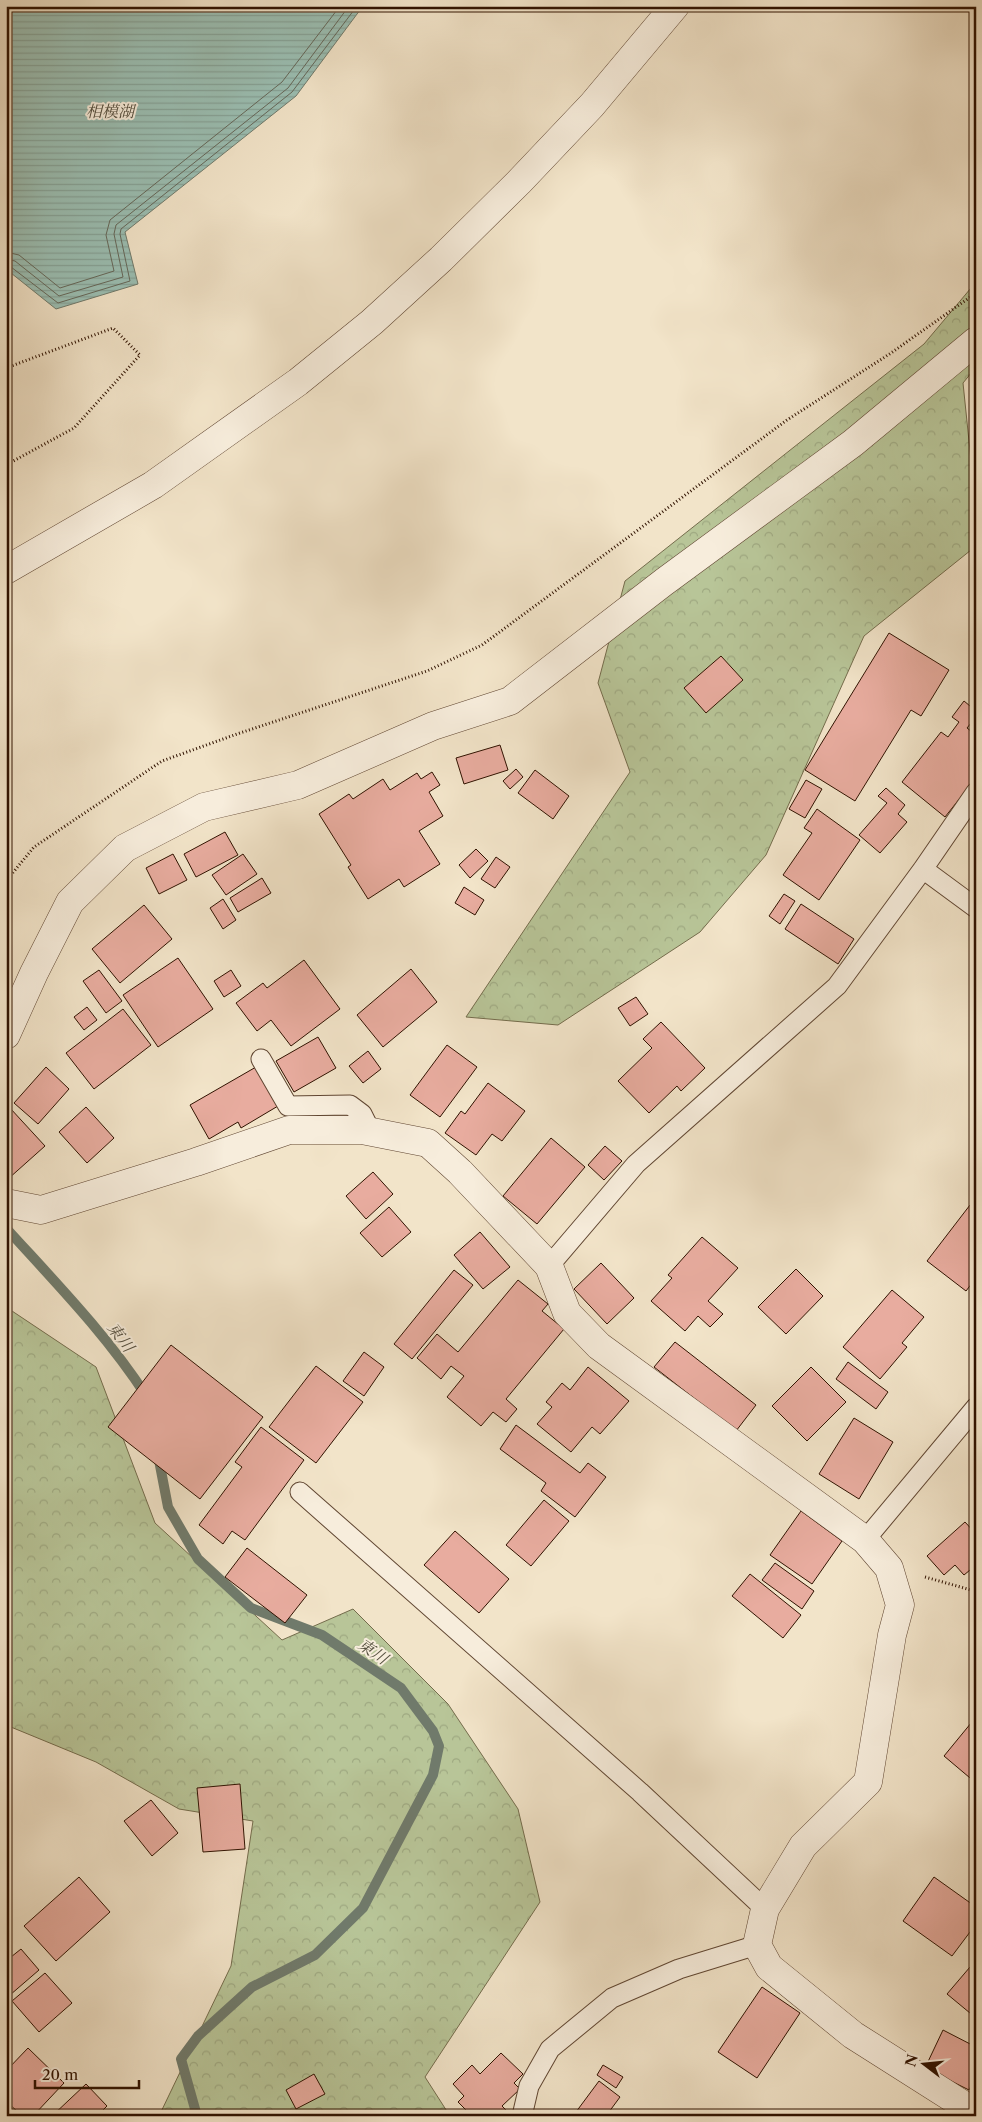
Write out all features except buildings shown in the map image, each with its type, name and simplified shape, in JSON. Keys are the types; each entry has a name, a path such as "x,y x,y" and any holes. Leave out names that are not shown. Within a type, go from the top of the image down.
{"street":[{"path":"6,570 153,485 298,382 372,322 441,259 519,182 592,105 675,6"},
{"path":"6,1035 34,973 70,902 125,848 204,808 298,785 433,726 510,701 664,582 853,443 976,341"},
{"path":"6,1203 41,1210 196,1162 289,1130 362,1130 428,1143 460,1172 549,1266 567,1313 599,1346 865,1540 889,1568 900,1605 892,1635 868,1782 803,1846 765,1908 758,1945 768,1968 853,2035 976,2113"}],"lane":[{"path":"549,1266 636,1164 837,986 923,869 976,792"},
{"path":"923,869 976,908"},
{"path":"261,1059 288,1106 350,1105 362,1114 372,1132"},
{"path":"865,1540 976,1407"},
{"path":"300,1492 640,1792 765,1908"},
{"path":"522,2116 529,2086 550,2049 612,1998 679,1969 758,1945"}],"path":[{"path":"6,881 34,847 162,761 427,671 482,645 787,420 891,353 976,293"},
{"path":"6,368 113,328 140,355 74,428 6,465"},
{"path":"889,1568 971,1590 976,1585"}],"green space":[{"path":"976,282 976,367 963,383 976,509 976,546 864,636 766,855 700,932 558,1025 466,1017 630,772 598,683 625,581 924,344"},
{"path":"6,1307 96,1367 155,1523 282,1640 353,1609 448,1704 518,1809 540,1902 425,2077 450,2116 159,2116 231,1966 253,1821 179,1809 96,1762 6,1725"}],"water":[{"name":"相模湖","path":"6,6 363,6 296,96 125,232 138,284 56,309 6,269"}],"waterway":[{"name":"東川","path":"6,1228 98,1331 147,1397"},
{"name":"東川","path":"158,1455 168,1507 198,1559 251,1608 322,1635 401,1688 433,1731 439,1746 433,1775 363,1908 315,1955 252,1987 198,2036 181,2059 197,2116"}]}
